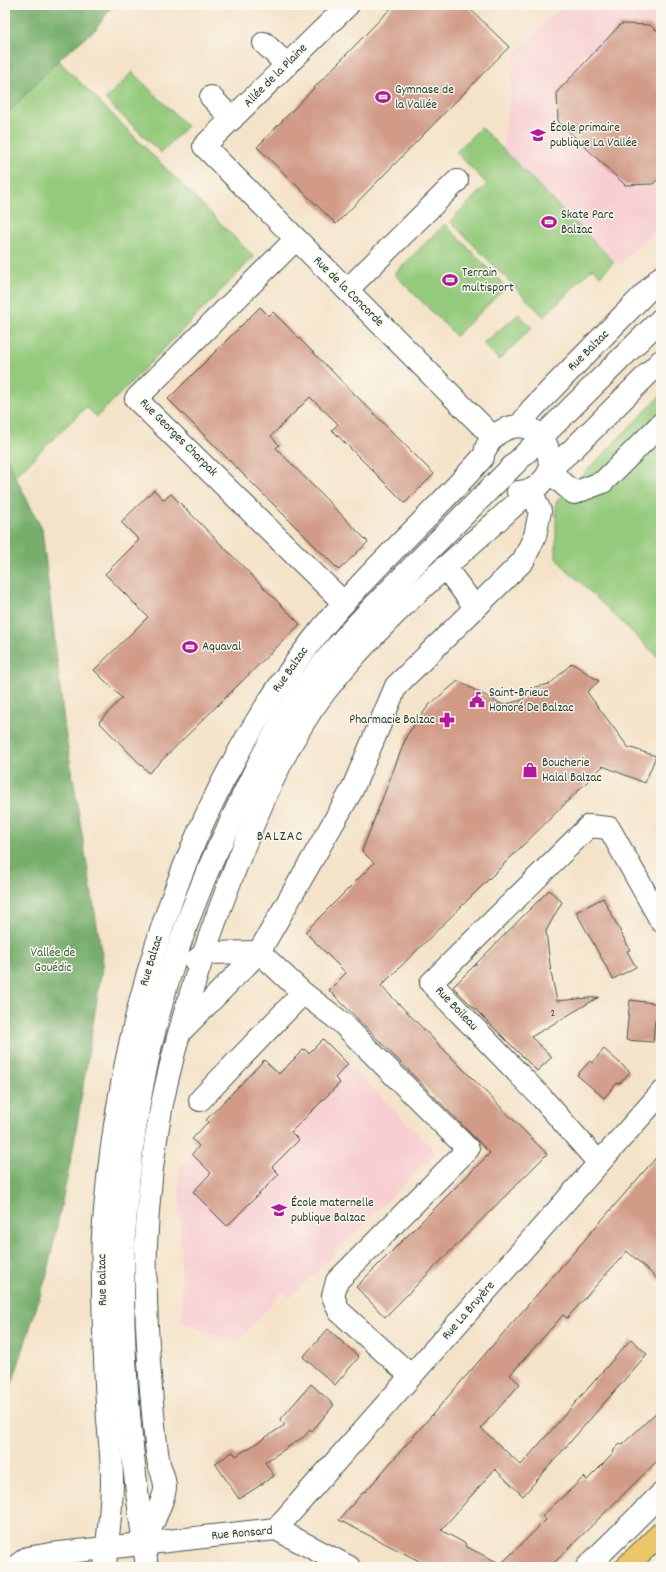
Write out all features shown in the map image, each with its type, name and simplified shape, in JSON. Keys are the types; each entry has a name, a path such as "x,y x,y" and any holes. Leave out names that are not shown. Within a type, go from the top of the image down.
{"main road":[{"path":"626,1567 661,1533"},
{"path":"648,1567 661,1554"}],"street":[{"name":"Allée de la Plaine","path":"204,146 348,5"},
{"path":"264,43 286,65"},
{"path":"211,97 232,119"},
{"name":"Rue de la Concorde","path":"204,146 493,437"},
{"path":"347,290 457,181"},
{"name":"Rue Georges Charpak","path":"296,239 136,398 344,603"},
{"name":"Rue Balzac","path":"520,426 531,410 661,277"},
{"path":"147,1567 136,1478 128,1388 124,1318 124,1248 131,1162 153,1034 175,959 203,881 255,770 275,732 298,696 330,654 366,614 661,319"},
{"path":"137,1567 144,1544 166,1489 159,1462 155,1436 146,1304 148,1224 162,1104 181,1031 227,888 266,794 302,725 323,694 371,638 444,567 531,490 539,485 551,468 572,450 661,361"},
{"path":"493,437 502,430 511,427 520,426 532,430 542,438 547,445 551,468 562,483 574,493 603,482 661,424"},
{"name":"Rue Balzac","path":"106,1557 112,1482 104,1352 103,1239 111,1150 123,1078 139,1005 159,936 192,848 221,787 252,730 282,681 313,639 344,603 483,456 489,441 493,437"},
{"path":"483,456 485,470 495,484 504,490 514,492 531,490"},
{"path":"181,1031 260,952 352,790 396,686 523,561 535,536 540,511 531,490"},
{"path":"444,567 475,607"},
{"name":"Rue Boileau","path":"599,1164 542,1098 431,983 589,826 610,828 661,920"},
{"path":"139,1005 205,954 260,952 304,993 341,1022 468,1149 337,1282 333,1296 339,1311 412,1376"},
{"path":"200,1100 304,993"},
{"name":"Rue La Bruyère","path":"276,1529 661,1093"},
{"path":"112,1482 144,1544 158,1567"},
{"path":"587,1567 661,1494"},
{"name":"Rue Ronsard","path":"15,1567 27,1558 51,1554 106,1557 144,1544 276,1529 349,1567"}],"shaded area":[{"name":"École primaire publique La Vallée","path":"563,5 661,5 661,63 653,27 650,25 621,24 591,56 586,51 579,57 585,63 557,92 558,121 625,185 653,184 661,176 661,223 619,265 503,149 515,54"},
{"name":"École maternelle publique Balzac","path":"323,1039 436,1152 290,1298 282,1291 235,1344 182,1322 179,1167 199,1147 192,1139 200,1130 215,1129 206,1120 264,1060 279,1074 304,1049 309,1053"}],"green space":[{"path":"5,5 113,5 96,29 58,60 5,116"},
{"path":"58,60 254,257 97,417 86,407 15,476 5,453 5,116"},
{"path":"132,72 187,126 161,153 105,99"},
{"name":"Skate Parc Balzac","path":"481,127 614,262 600,276 593,268 544,317 450,221 487,184 456,152"},
{"name":"Terrain multisport","path":"445,224 506,287 456,336 394,274"},
{"path":"519,314 532,328 499,360 483,343"},
{"path":"661,395 661,660 556,559 556,502"},
{"name":"Vallée de Gouédic","path":"5,453 42,529 65,730 103,962 73,1149 47,1274 5,1406"}],"building":[{"name":"Gymnase de la Vallée","path":"394,5 466,5 509,47 336,224 257,147"},
{"path":"621,24 650,25 661,34 661,176 653,184 625,185 558,121 557,92"},
{"path":"260,307 269,316 273,312 434,474 405,503 332,430 338,424 310,397 271,436 279,445 276,448 368,542 339,570 168,399"},
{"name":"Aquaval","path":"154,490 164,500 171,494 300,624 149,773 99,722 122,698 94,670 148,617 105,574 139,540 121,522"},
{"path":"572,663 599,681 587,692 628,747 656,756 645,783 603,766 381,986 547,1154 385,1317 356,1287 490,1153 329,990 346,973 305,932 374,863 362,851 407,735 429,705 458,681 503,705 522,700 527,693 535,687 550,684"},
{"path":"549,890 562,902 546,931 551,973 557,1001 599,997 531,1037 552,1057 537,1071 453,987"},
{"path":"603,898 630,950 627,951 636,967 613,979 576,912"},
{"path":"630,1000 661,1004 661,1018 655,1020 653,1042 626,1040"},
{"path":"323,1039 348,1064 335,1078 340,1083 291,1132 299,1140 272,1167 279,1174 227,1226 193,1192 211,1173 192,1154 199,1146 192,1139 208,1122 206,1120 264,1060 279,1074 304,1049 309,1053"},
{"path":"604,1049 630,1072 620,1083 616,1084 604,1098 577,1075 590,1061 592,1063"},
{"path":"661,1152 661,1282 627,1251 567,1318 563,1315 510,1375 520,1384 481,1428 521,1465 631,1339 647,1354 523,1496 495,1469 441,1530 466,1544 465,1546 501,1564 546,1520 542,1516 584,1477 587,1480 613,1454 614,1450 619,1445 624,1443 661,1408 661,1457 550,1567 431,1567 339,1520 364,1491 365,1492"},
{"path":"328,1329 359,1357 335,1385 303,1357"},
{"path":"311,1384 334,1405 312,1431 310,1429 305,1436 265,1462 274,1476 239,1499 215,1463 233,1452 236,1456 285,1425 280,1420"}],"place":[{"name":"Gymnase de la Vallée","path":"383,97"},
{"name":"École primaire publique La Vallée","path":"538,135"},
{"name":"Skate Parc Balzac","path":"549,222"},
{"name":"Terrain multisport","path":"450,280"},
{"name":"Aquaval","path":"190,647"},
{"name":"Saint-Brieuc Honoré De Balzac","path":"477,700"},
{"name":"Pharmacie Balzac","path":"447,720"},
{"name":"Boucherie Halal Balzac","path":"530,770"},
{"name":"École maternelle publique Balzac","path":"279,1210"}],"district":[{"name":"BALZAC","path":"280,837"}]}
